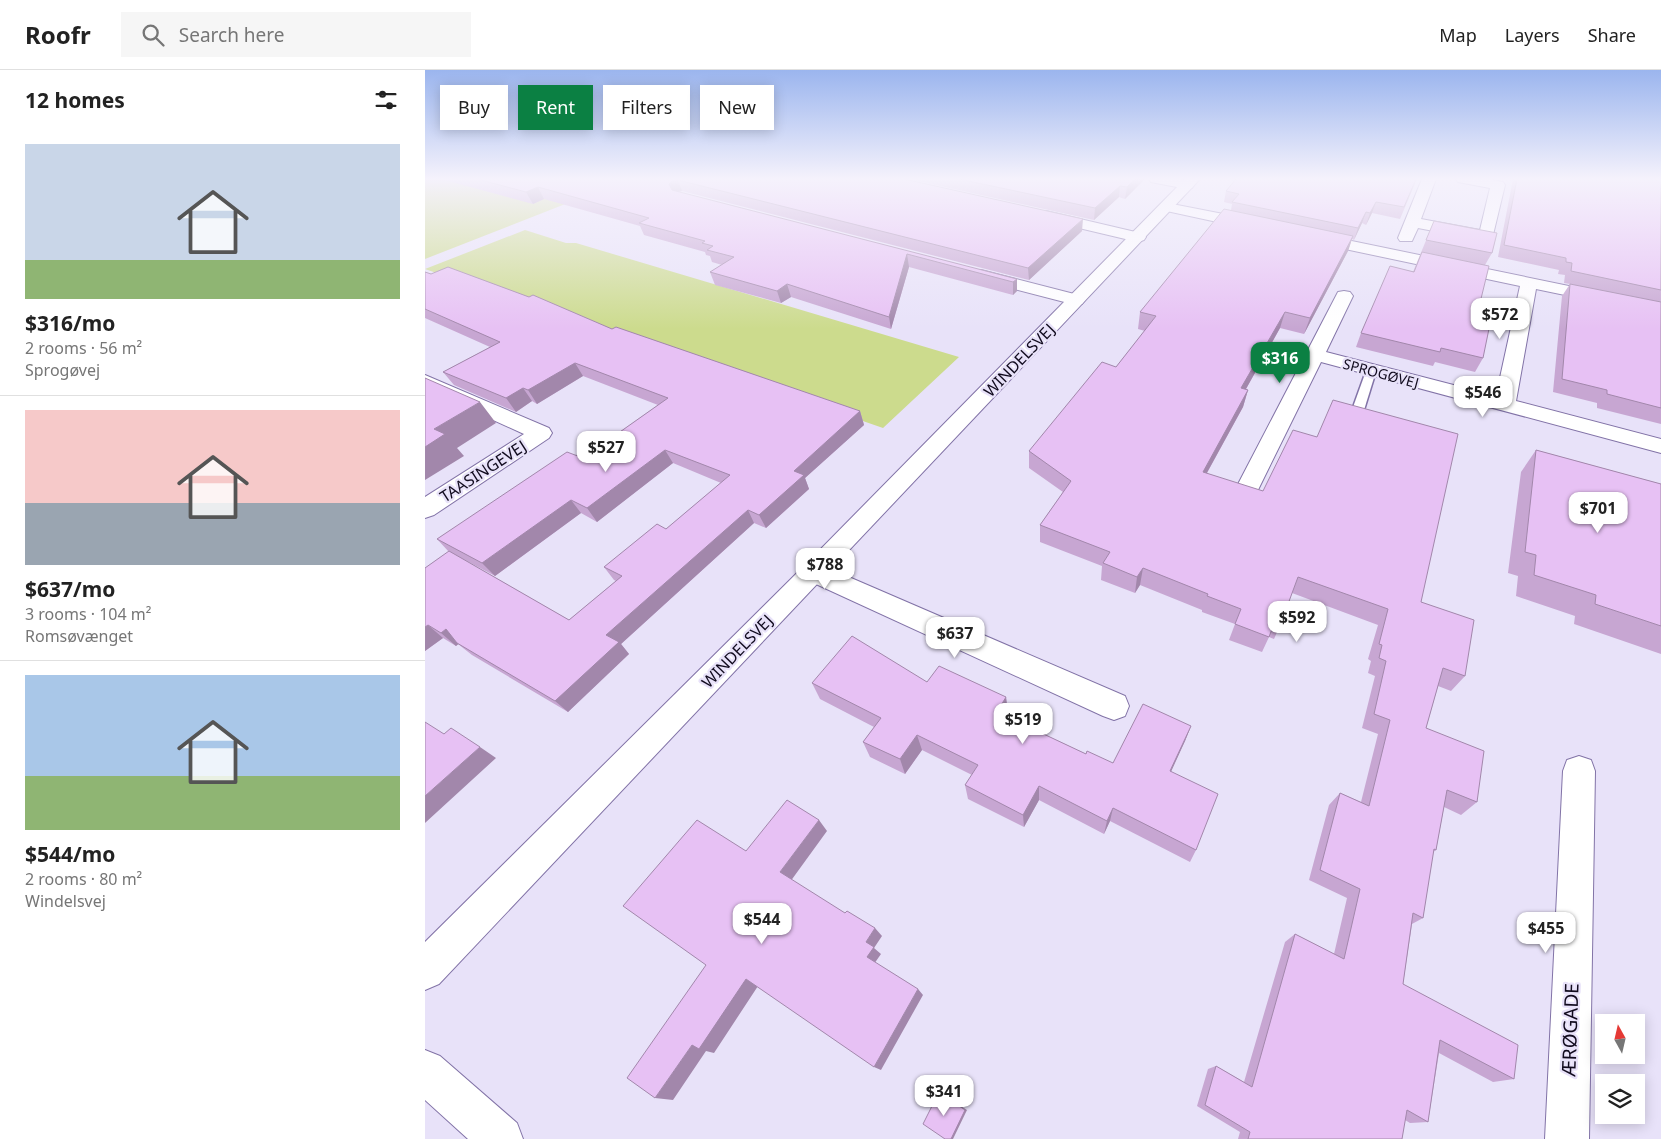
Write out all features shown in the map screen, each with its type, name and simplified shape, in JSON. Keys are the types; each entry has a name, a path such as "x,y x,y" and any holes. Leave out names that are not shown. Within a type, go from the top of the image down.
{"street":[{"path":"1101,229 1138,237"},
{"name":"WINDELSVEJ","path":"425,970 1146,229"},
{"path":"1399,256 1409,229"},
{"path":"1448,229 1486,236 1488,229"},
{"path":"1295,234 1661,310"},
{"path":"969,272 1076,300"},
{"path":"1505,405 1529,282"},
{"path":"1248,488 1344,296"},
{"name":"SPROGØVEJ","path":"1315,355 1661,446"},
{"name":"TAASINGEVEJ","path":"425,381 541,434 425,509"},
{"path":"814,572 1114,706"},
{"name":"ÆRØGADE","path":"1567,1139 1579,771"},
{"path":"425,1071 501,1139"}],"lane":[{"path":"1358,410 1371,370"}],"green space":[{"path":"425,229 502,229 425,259"},
{"path":"525,230 566,243 576,243 959,357 883,428 425,269"}],"building":[{"path":"661,229 823,229 1017,279 1013,282 907,254 889,317 787,284 777,291 710,272 734,257 707,250 713,246 702,243 705,241"},
{"path":"872,229 1072,229 1028,268"},
{"path":"1208,229 1319,229 1353,236 1310,318 1285,312 1241,388 1248,390 1203,472 1263,491 1293,430 1317,437 1333,400 1458,434 1421,602 1474,620 1465,676 1443,668 1426,728 1484,751 1477,802 1447,790 1436,850 1434,849 1423,918 1413,913 1403,984 1518,1045 1514,1079 1440,1040 1428,1122 1407,1110 1402,1139 1248,1139 1250,1132 1205,1105 1216,1066 1252,1087 1295,934 1344,959 1360,889 1320,870 1340,793 1369,806 1390,720 1374,714 1386,661 1379,658 1382,645 1379,644 1388,609 1298,577 1281,623 1275,621 1269,637 1235,624 1241,609 1143,568 1137,577 1103,563 1110,552 1040,525 1071,481 1029,451 1102,362 1116,367 1156,316 1140,312"},
{"path":"1431,229 1475,229 1497,233 1492,253 1426,240"},
{"path":"1507,229 1661,229 1661,290 1571,271 1572,263 1566,262 1566,258 1504,245"},
{"path":"1422,252 1489,266 1478,311 1492,314 1483,358 1441,348 1440,352 1361,333 1390,266 1414,272"},
{"path":"448,267 529,297 533,295 612,329 616,327 860,411 794,471 804,475 759,515 748,510 606,635 619,642 555,701 457,643 446,629 441,633 428,625 425,627 425,568 449,551 569,620 622,576 604,567 657,524 666,529 730,475 665,450 587,508 571,500 482,563 437,539 567,452 583,458 668,398 575,363 528,390 523,388 506,398 443,372 500,342 425,309 425,272 431,274"},
{"path":"1570,284 1661,302 1661,408 1607,394 1607,390 1562,379"},
{"path":"425,378 480,402 434,429 445,434 425,447"},
{"path":"1536,450 1661,484 1661,626 1595,604 1596,595 1534,575 1536,555 1525,552"},
{"path":"852,636 927,682 939,666 1006,697 1000,707 1004,709 1001,714 1086,754 1087,751 1113,763 1143,704 1191,726 1170,771 1218,794 1196,850 1113,808 1107,821 1039,786 1023,815 965,785 978,765 917,735 900,759 863,742 881,718 812,683"},
{"path":"425,722 444,734 451,728 480,747 425,796"},
{"path":"787,800 819,820 780,872 845,913 847,911 875,928 866,942 874,947 867,957 918,989 874,1067 746,979 699,1049 692,1045 655,1098 627,1078 706,965 623,906 697,820 746,851"},
{"path":"939,1092 965,1110 951,1139 945,1139 923,1124"}]}
